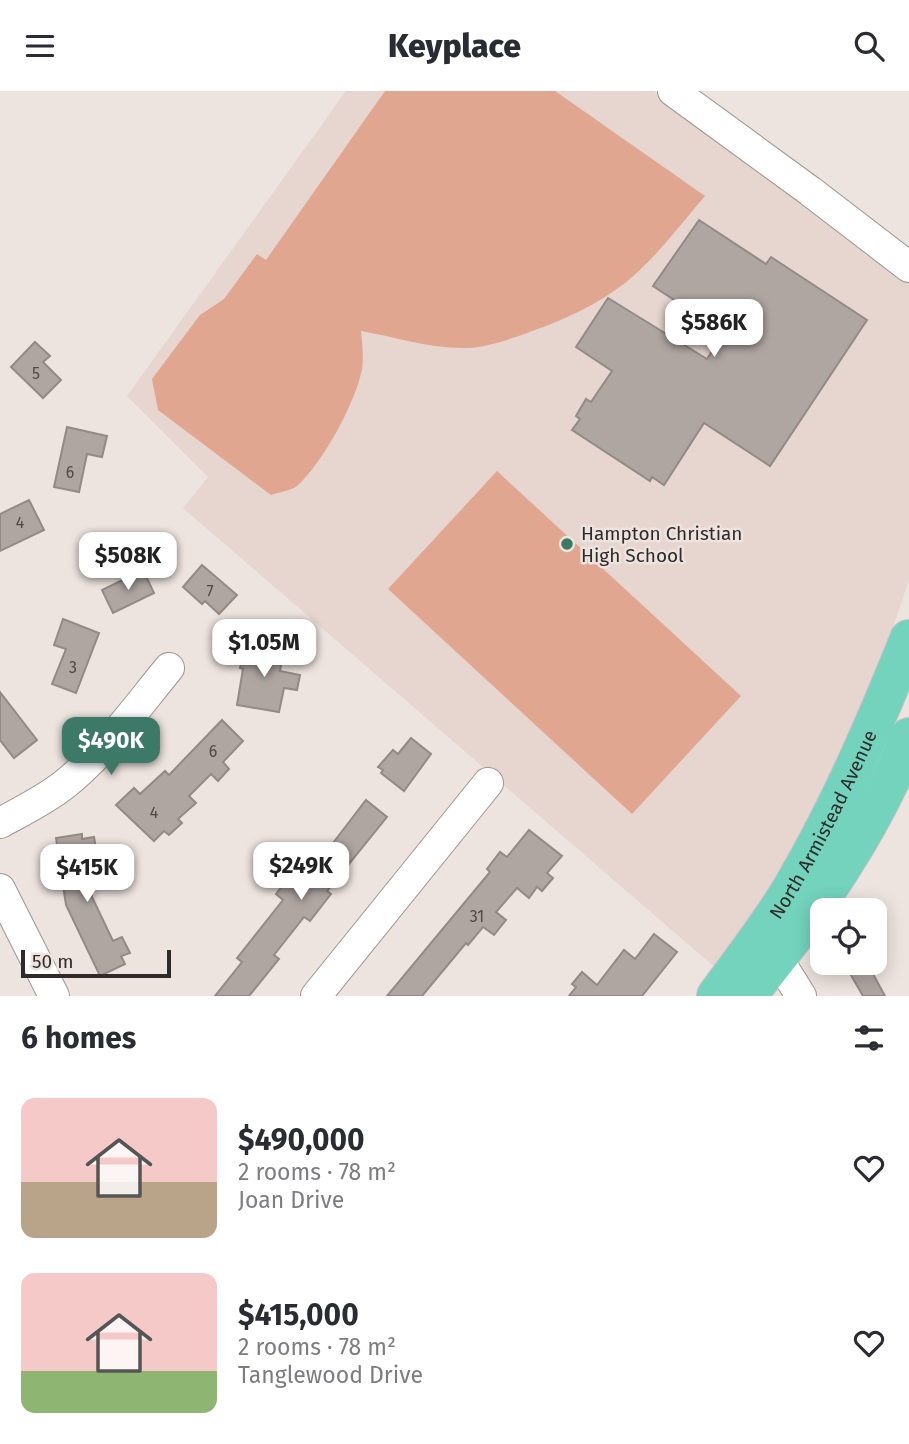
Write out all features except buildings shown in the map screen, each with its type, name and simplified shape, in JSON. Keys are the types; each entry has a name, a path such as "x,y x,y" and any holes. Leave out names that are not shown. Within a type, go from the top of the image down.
{"main road":[{"name":"North Armistead Avenue","path":"747,996 792,887 827,824 872,731 909,639"},
{"name":"North Armistead Avenue","path":"716,996 769,946 857,843 909,737"}],"street":[{"path":"673,91 909,267"},
{"path":"0,823 44,799 82,770 102,750 169,668"},
{"path":"316,996 488,783"},
{"path":"0,889 54,996"},
{"path":"769,946 801,996"}],"shaded area":[{"name":"Hampton Christian High School","path":"346,91 654,91 909,279 909,580 877,675 802,831 718,970 183,508 208,477 127,396"},
{"path":"385,91 555,91 705,196 636,274 593,304 547,326 501,342 467,348 427,345 361,331 363,355 359,383 337,432 317,463 297,486 271,495 158,410 152,379 200,315 224,299 257,254 266,260"},
{"path":"497,471 741,696 632,814 388,589"}],"place":[{"name":"Hampton Christian High School","path":"567,544"}]}
